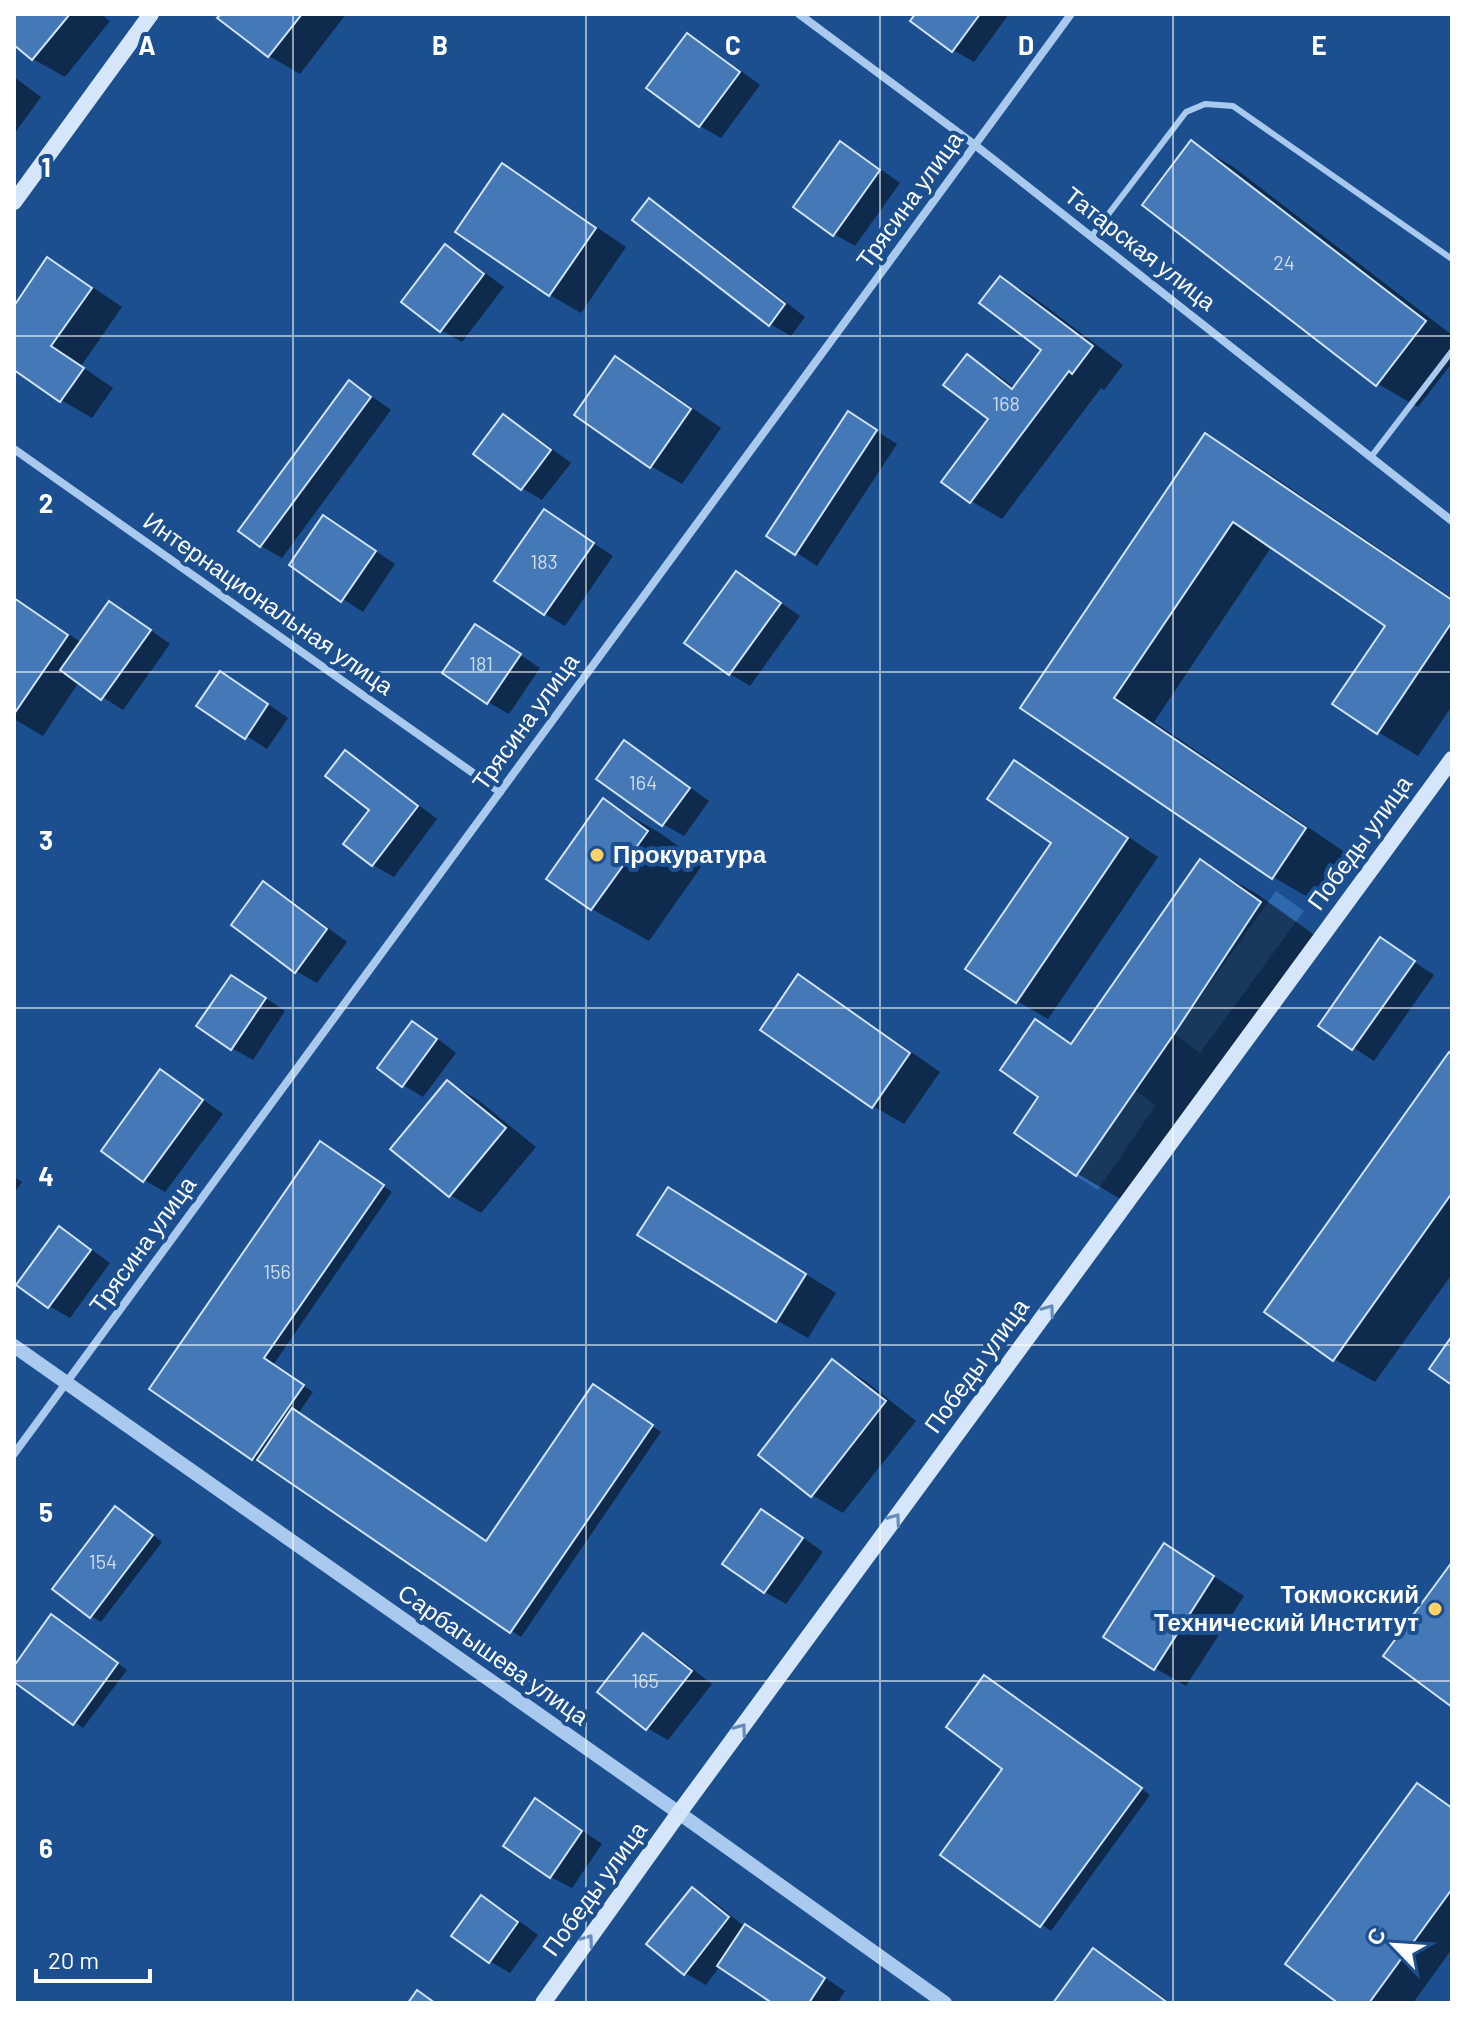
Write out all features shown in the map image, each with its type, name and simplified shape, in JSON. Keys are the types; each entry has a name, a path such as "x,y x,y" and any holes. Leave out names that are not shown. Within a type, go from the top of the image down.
{"main road":[{"path":"14,202 151,14"},
{"name":"Победы улица","path":"543,2003 1452,759"}],"street":[{"name":"Татарская улица","path":"799,14 975,145 1452,521"},
{"name":"Трясина улица","path":"14,1454 1071,14"},
{"name":"Интернациональная улица","path":"14,449 500,792"},
{"name":"Сарбагышева улица","path":"14,1346 945,2003"}],"lane":[{"path":"1091,237 1186,112 1205,104 1233,106 1452,259"},
{"path":"1371,457 1452,351"}],"shaded area":[{"path":"1276,891 1304,911 1200,1053 1174,1034"},
{"path":"1134,1090 1156,1105 1098,1190 1076,1176"}],"building":[{"path":"14,14 70,14 32,60 14,45"},
{"path":"221,14 302,14 268,57 217,18"},
{"path":"915,14 980,14 952,52 910,21"},
{"path":"687,33 740,72 699,127 646,88"},
{"path":"1191,140 1426,321 1376,386 1142,205"},
{"path":"840,141 880,170 833,236 793,207"},
{"path":"502,163 596,228 549,296 455,232"},
{"path":"649,198 785,304 769,326 632,220"},
{"path":"445,244 484,274 440,332 401,302"},
{"path":"47,257 92,288 51,346 84,368 60,402 14,370 14,306"},
{"path":"1000,276 1093,346 1072,374 1069,371 970,503 941,482 988,419 943,385 967,354 1012,389 1041,350 979,303"},
{"path":"615,356 691,409 650,468 574,415"},
{"path":"349,380 371,397 260,547 238,531"},
{"path":"848,411 877,430 795,555 766,536"},
{"path":"503,414 551,450 521,490 473,454"},
{"path":"1205,433 1452,600 1452,622 1377,734 1332,704 1385,626 1233,522 1114,698 1306,828 1272,879 1020,708"},
{"path":"544,509 594,543 544,615 494,581"},
{"path":"323,515 376,551 341,602 289,565"},
{"path":"736,571 781,603 729,675 684,643"},
{"path":"14,598 68,635 14,714"},
{"path":"109,601 151,630 101,700 60,670"},
{"path":"475,624 521,654 487,704 442,673"},
{"path":"220,671 268,704 245,739 196,706"},
{"path":"624,740 690,788 662,826 596,779"},
{"path":"345,750 418,806 372,866 343,844 369,810 325,776"},
{"path":"1014,760 1128,838 1016,1003 965,969 1051,843 987,799"},
{"name":"Прокуратура","path":"603,798 648,831 591,910 546,879"},
{"path":"1200,859 1261,902 1076,1176 1014,1133 1038,1097 1000,1070 1035,1019 1071,1044"},
{"path":"263,881 327,929 295,973 231,925"},
{"path":"1380,937 1415,961 1352,1050 1318,1026"},
{"path":"798,974 910,1053 872,1108 760,1030"},
{"path":"231,975 266,998 231,1050 196,1026"},
{"path":"412,1021 437,1039 402,1087 377,1068"},
{"path":"1449,1052 1452,1055 1452,1193 1333,1361 1264,1312"},
{"path":"160,1069 203,1100 143,1182 101,1151"},
{"path":"447,1080 506,1128 449,1197 390,1149"},
{"path":"320,1141 384,1185 264,1358 304,1385 252,1460 149,1389"},
{"path":"668,1187 806,1274 776,1322 637,1235"},
{"path":"59,1226 91,1250 48,1308 16,1285"},
{"path":"1452,1336 1452,1385 1429,1369"},
{"path":"832,1359 886,1401 811,1497 758,1455"},
{"path":"593,1384 653,1425 510,1633 257,1460 292,1408 486,1541"},
{"path":"115,1506 153,1535 90,1618 52,1589"},
{"path":"761,1509 803,1538 764,1593 722,1564"},
{"path":"1164,1543 1214,1576 1154,1670 1103,1637"},
{"name":"Токмокский Технический Институт","path":"1452,1562 1452,1707 1383,1656"},
{"path":"51,1614 118,1663 73,1725 14,1682 14,1666"},
{"path":"643,1633 692,1671 646,1730 597,1692"},
{"path":"984,1675 1142,1788 1040,1927 940,1855 1002,1769 946,1727"},
{"path":"1417,1783 1452,1808 1452,1889 1369,2003 1338,2003 1285,1964"},
{"path":"535,1798 582,1831 550,1878 503,1846"},
{"path":"692,1887 729,1917 684,1975 646,1944"},
{"path":"481,1895 518,1922 489,1963 451,1936"},
{"path":"745,1924 825,1978 809,2003 772,2003 717,1966"},
{"path":"1093,1948 1168,2003 1053,2003"},
{"path":"417,1990 435,2003 408,2003"}],"place":[{"name":"Прокуратура","path":"597,855"},
{"name":"Токмокский Технический Институт","path":"1435,1609"}]}
